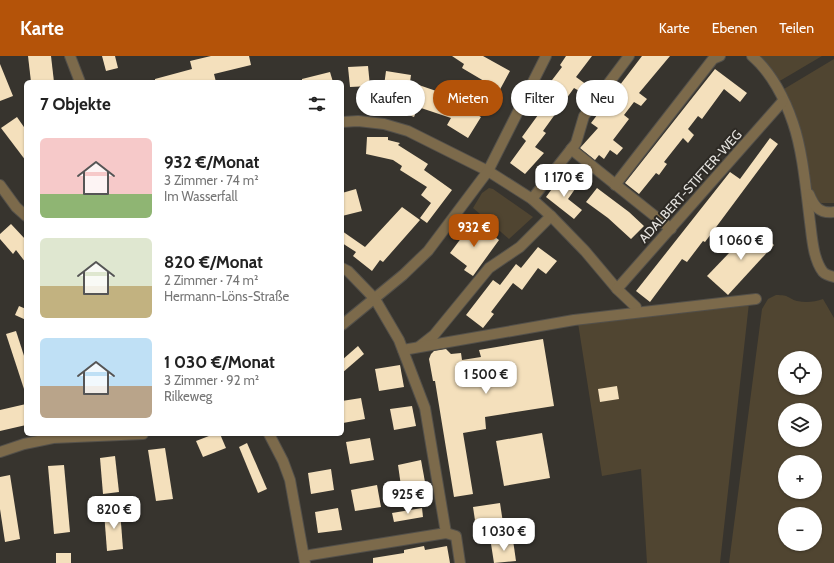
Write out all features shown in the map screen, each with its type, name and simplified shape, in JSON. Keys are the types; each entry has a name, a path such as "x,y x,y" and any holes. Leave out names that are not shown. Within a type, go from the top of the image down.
{"street":[{"path":"70,56 79,80"},
{"path":"532,199 576,143 584,116 629,56"},
{"path":"615,185 713,59 720,56"},
{"path":"752,56 759,62 783,101 796,136 814,245 819,264 824,273 834,277"},
{"path":"344,323 428,251 488,171 542,57"},
{"name":"ADALBERT-STIFTER-WEG","path":"617,289 783,101"},
{"path":"344,122 358,121 384,124 408,131 488,171 532,199 551,216 585,251 617,289 636,307"},
{"path":"571,149 671,229"},
{"path":"803,177 816,207 822,212 834,212"},
{"path":"0,185 16,207 24,214"},
{"path":"417,348 434,335 489,268 520,247 551,216"},
{"path":"344,269 348,271 374,299 399,340 403,350 425,408 446,533"},
{"path":"403,350 574,320 756,299"},
{"path":"0,452 52,436"},
{"path":"270,436 290,480 304,559 446,533 456,536 460,563"}],"shaded area":[{"path":"759,56 822,56 778,82"},
{"path":"834,59 834,203 821,203 813,194 795,112 784,89"},
{"path":"489,188 493,189 533,217 509,239 473,208 482,193"},
{"path":"776,295 786,296 797,301 804,302 823,299 834,318 834,563 729,563 762,309 768,299"},
{"path":"749,303 720,563 647,563 641,469 602,476 578,323"}],"building":[{"path":"28,56 51,56 54,80 31,80"},
{"path":"102,56 115,56 118,68 106,71"},
{"path":"211,56 249,56 251,65 214,74 216,80 155,80 192,69 190,61"},
{"path":"452,56 483,56 510,71 503,84 503,80 482,80 462,68 464,64"},
{"path":"566,56 592,56 576,77 580,80 576,80 576,89 574,88 568,96 568,80 552,80 562,67 560,65"},
{"path":"642,56 670,56 639,93 647,99 641,106 634,102 628,110 628,80 624,80"},
{"path":"0,64 13,96 0,101"},
{"path":"368,66 369,80 356,80 356,87 350,87 348,67"},
{"path":"715,69 747,93 740,102 724,89 702,119 698,116 688,129 694,135 688,143 683,138 664,162 667,164 659,175 656,173 639,194 625,183"},
{"path":"386,71 411,75 410,80 385,80"},
{"path":"330,72 332,80 302,80"},
{"path":"425,87 433,90 433,112 425,109"},
{"path":"445,116 481,117 468,138 447,125 451,118"},
{"path":"537,116 554,116 543,131 546,133 535,147 544,153 525,174 510,163 526,141 522,137"},
{"path":"596,116 625,116 629,119 613,140 623,148 617,155 610,150 604,159 599,155 595,160 580,148 598,128 591,123"},
{"path":"17,117 24,127 24,158 1,128"},
{"path":"367,137 388,137 388,140 400,143 398,145 428,164 424,170 452,190 427,223 420,218 431,203 421,195 427,187 400,170 402,166 393,160 366,154"},
{"path":"770,138 778,144 705,242 703,241 687,262 682,259 650,302 636,291 730,172 740,179"},
{"path":"560,178 575,189 568,199 582,210 574,219 546,197"},
{"path":"597,188 629,212 644,226 631,239 608,218 586,202"},
{"path":"356,189 362,211 344,216 344,192"},
{"path":"402,207 420,220 383,262 380,260 372,271 353,256 356,252 344,244 344,232 365,247"},
{"path":"474,221 499,240 473,276 464,270 467,266 450,253"},
{"path":"11,224 24,238 24,260 16,250 13,254 0,239 0,234"},
{"path":"754,227 774,245 728,295 707,276"},
{"path":"538,247 557,261 546,274 538,268 522,290 513,283 491,312 494,314 483,328 466,315 493,280 500,285 516,264 521,268"},
{"path":"19,306 24,308 24,319 15,315"},
{"path":"16,331 24,356 24,389 6,334"},
{"path":"543,339 554,406 485,417 486,429 463,433 473,494 454,497 435,381 433,381 429,359 431,354 434,351 446,349 451,354 461,353 462,360 481,357 479,350"},
{"path":"358,346 364,354 344,371 344,358"},
{"path":"400,365 404,387 379,391 375,369"},
{"path":"617,386 619,399 600,402 598,389"},
{"path":"361,398 365,419 344,423 344,401"},
{"path":"24,404 24,425 0,431 0,410"},
{"path":"412,406 416,426 394,430 390,409"},
{"path":"542,433 550,478 504,486 496,441"},
{"path":"209,436 221,436 226,448 203,457 196,441"},
{"path":"370,438 374,460 350,464 346,442"},
{"path":"247,443 267,489 258,493 239,447"},
{"path":"165,448 173,499 156,501 148,450"},
{"path":"115,456 119,492 103,494 100,458"},
{"path":"421,460 425,482 401,486 398,465"},
{"path":"64,465 70,532 54,534 48,466"},
{"path":"331,469 334,490 311,494 308,473"},
{"path":"10,475 20,539 5,542 0,509 0,477"},
{"path":"377,485 381,507 355,511 351,490"},
{"path":"500,503 503,523 476,527 473,507"},
{"path":"338,508 342,530 318,533 315,512"},
{"path":"422,508 423,517 394,522 392,513"},
{"path":"120,510 123,549 107,551 104,512"},
{"path":"513,540 516,561 494,563 491,544"},
{"path":"424,546 425,550 447,546 450,563 373,563 373,558 404,553 404,550"},
{"path":"56,553 71,553 71,563 56,563"}]}
